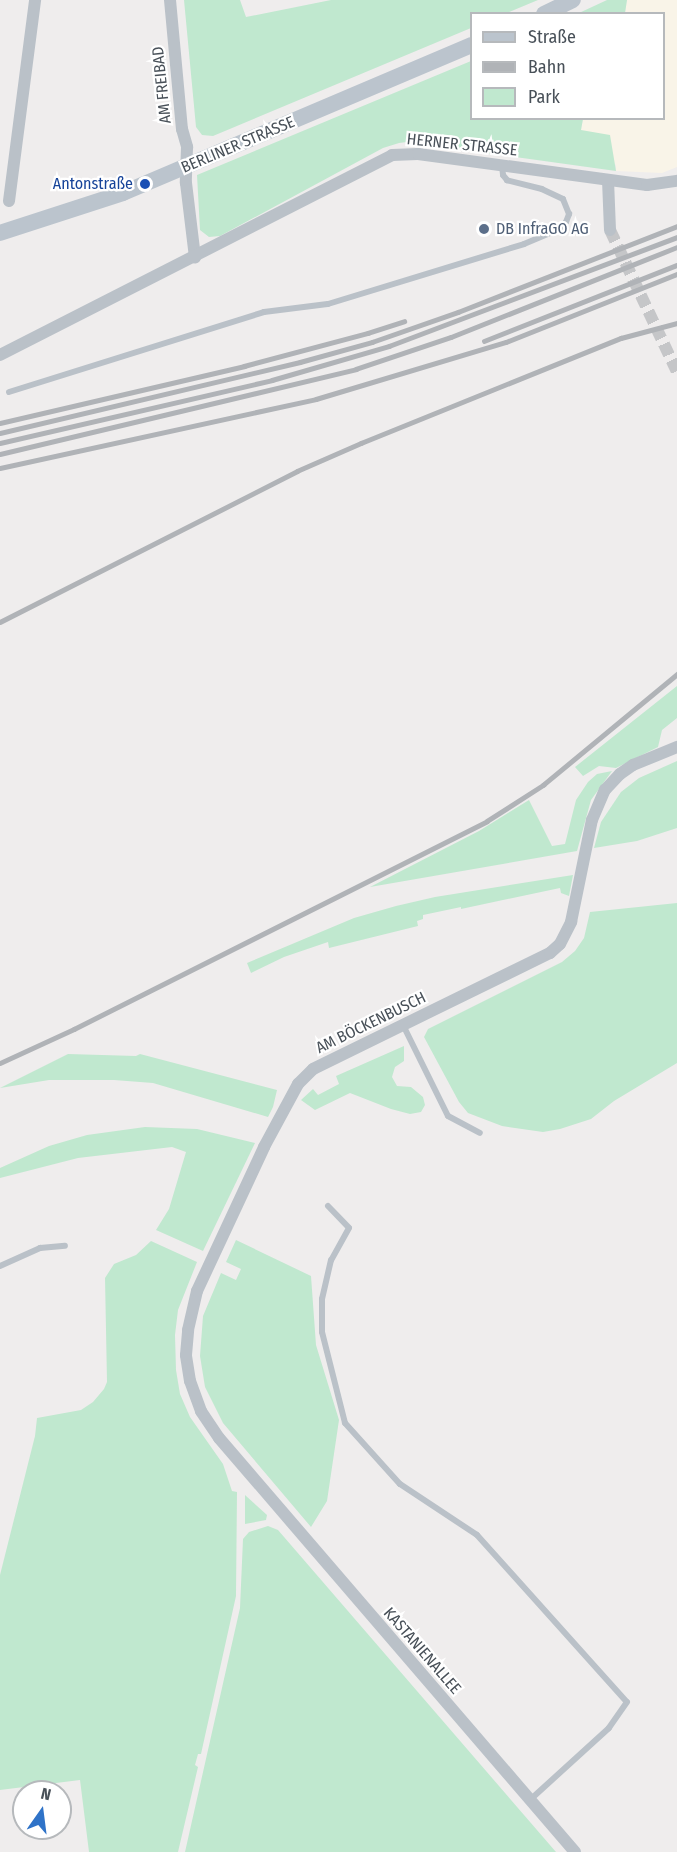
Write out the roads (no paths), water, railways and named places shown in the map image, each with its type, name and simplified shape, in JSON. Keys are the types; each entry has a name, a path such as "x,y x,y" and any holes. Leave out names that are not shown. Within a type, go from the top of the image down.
{"main road":[{"path":"548,12 573,0"},
{"name":"BERLINER STRASSE","path":"0,233 123,193 470,45"}],"street":[{"path":"9,201 35,0"},
{"name":"AM FREIBAD","path":"170,0 182,129 187,147 187,166"},
{"name":"HERNER STRASSE","path":"0,355 392,155 418,154 647,185 677,181"},
{"path":"187,166 195,257"},
{"path":"608,180 610,230"},
{"name":"AM BÖCKENBUSCH","path":"245,1472 201,1411 190,1381 186,1355 188,1330 197,1291 264,1147 298,1084 313,1070 550,953 560,944 571,922 592,820 601,796 620,774 677,747"},
{"name":"KASTANIENALLEE","path":"245,1472 575,1852"}],"lane":[{"path":"9,392 264,312 328,304 476,259 524,244 559,229 566,222 569,214 563,199 542,189 507,180 503,175 502,165"},
{"path":"404,1027 448,1116 480,1132"},
{"path":"328,1206 350,1228 331,1260 322,1299 322,1332 345,1423 400,1484 477,1535 627,1702 609,1728 530,1800"},
{"path":"0,1266 40,1248 65,1246"}],"tunnel":[{"path":"610,230 677,372"}],"railway":[{"path":"0,433 300,362 372,342 458,312 677,226"},
{"path":"0,443 272,380 389,346 677,237"},
{"path":"0,454 356,369 451,337 677,247"},
{"path":"484,341 677,265"},
{"path":"0,468 316,399 506,342 677,274"},
{"path":"0,423 244,366 368,333 404,321"},
{"path":"0,622 297,471 621,338 677,323"},
{"path":"0,1063 74,1029 487,821 543,785 677,674"}],"place":[{"name":"Antonstraße","path":"145,184"},
{"name":"DB InfraGO AG","path":"484,229"}]}
